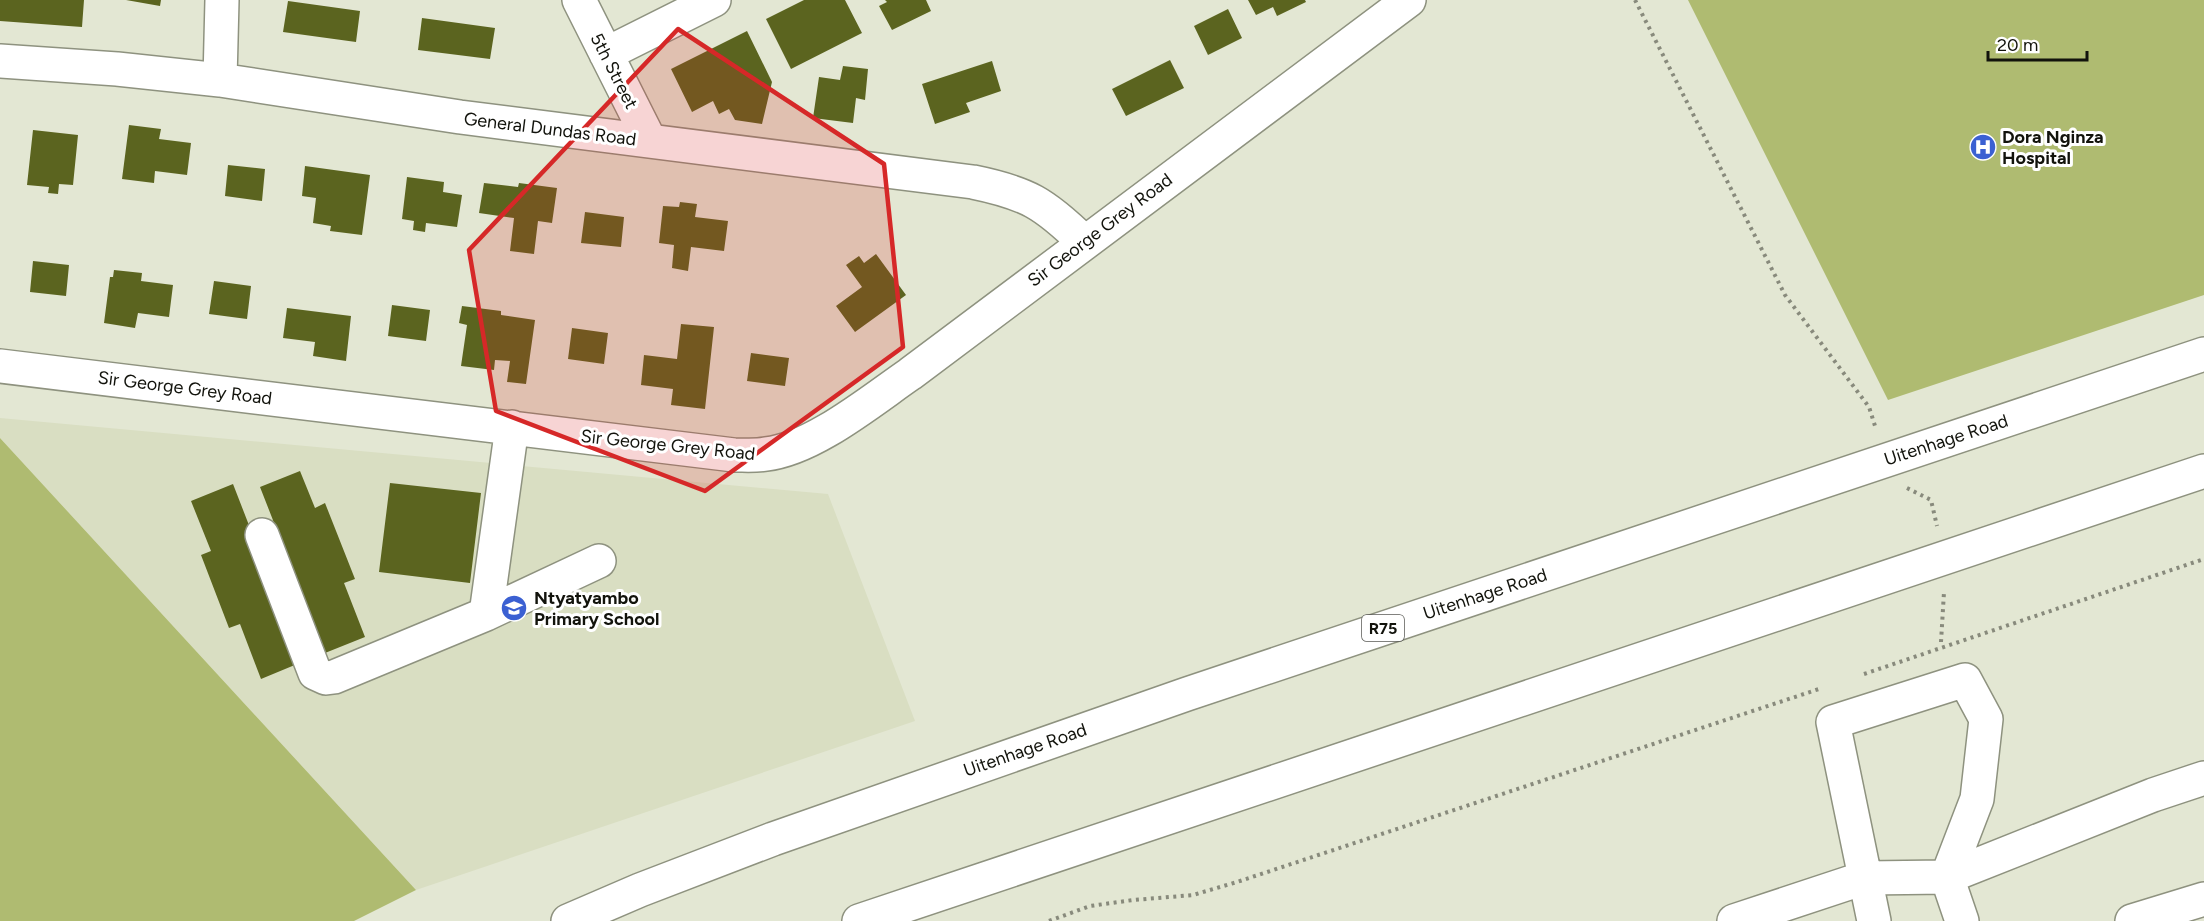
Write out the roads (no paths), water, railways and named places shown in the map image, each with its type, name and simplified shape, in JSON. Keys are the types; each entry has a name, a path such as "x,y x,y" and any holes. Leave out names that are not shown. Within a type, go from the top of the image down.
{"street":[{"path":"220,81 222,0"},
{"name":"5th Street","path":"579,0 650,141"},
{"path":"606,54 714,0"},
{"name":"Sir George Grey Road","path":"0,366 734,455 768,454 796,447 855,413 910,374 1409,0"},
{"name":"General Dundas Road","path":"0,61 117,69 220,81 460,117 973,182 1019,193 1035,201 1056,215 1084,242"},
{"name":"Uitenhage Road","path":"568,921 640,890 773,839 1154,705 2204,354"},
{"path":"486,614 512,427"},
{"path":"859,921 2204,471"},
{"path":"262,535 315,673 326,678 334,677 486,614 599,561"},
{"path":"1874,921 1833,722 1965,680 1986,719 1977,800 1947,877 1962,921"},
{"path":"1734,921 1864,878 1947,877 2153,795 2204,778"},
{"path":"2132,921 2204,899"}],"place":[{"name":"Dora Nginza Hospital","path":"1983,147"},
{"name":"Ntyatyambo Primary School","path":"514,608"}]}
